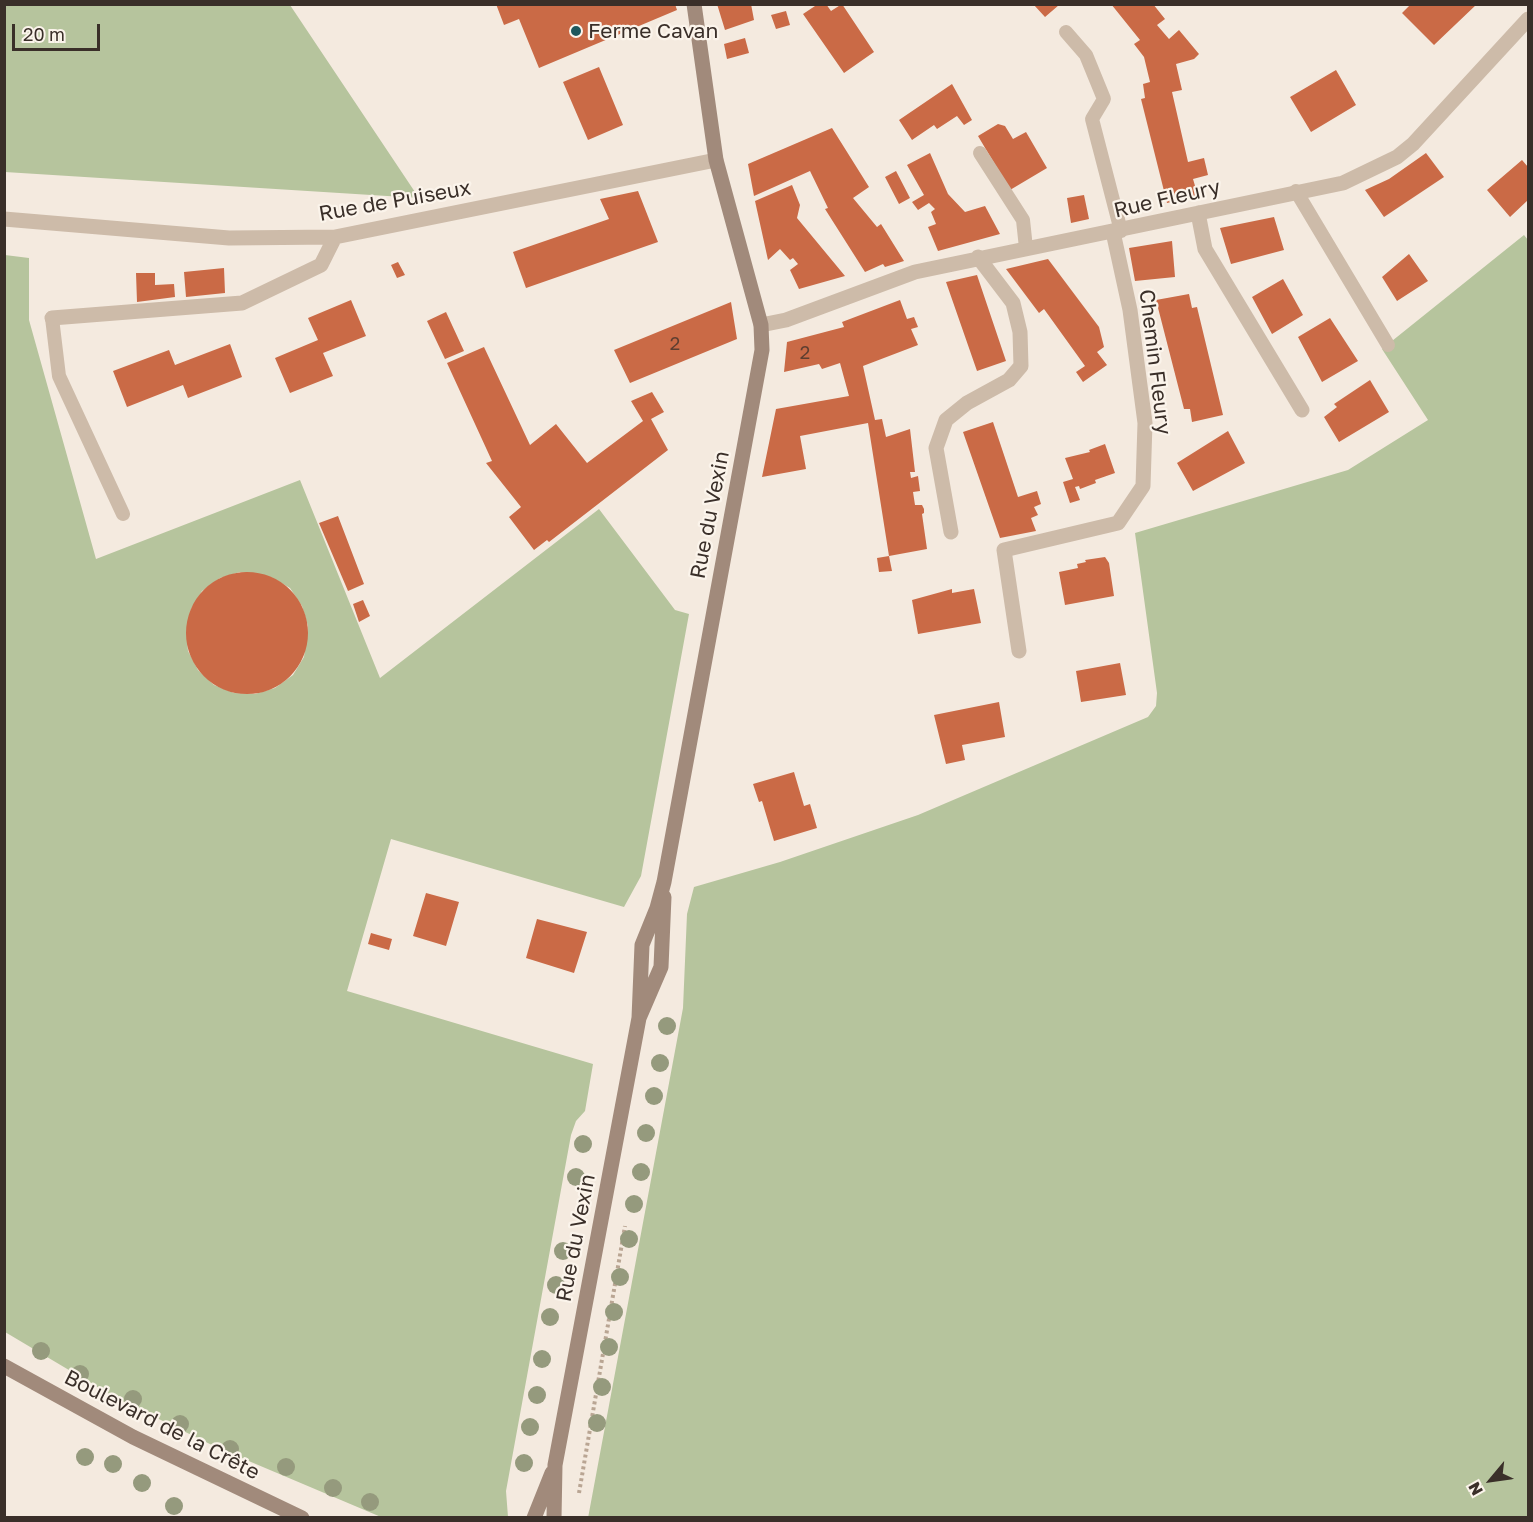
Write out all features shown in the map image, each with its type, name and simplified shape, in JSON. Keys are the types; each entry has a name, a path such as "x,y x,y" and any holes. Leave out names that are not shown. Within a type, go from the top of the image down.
{"street":[{"name":"Rue du Vexin","path":"555,1465 639,1018 642,945 657,908 664,882 762,350 761,325 716,159 694,4"},
{"name":"Rue Fleury","path":"761,325 786,320 915,272 978,257 1117,232 1296,191 1342,183 1397,157 1430,128 1528,19"},
{"name":"Rue de Puiseux","path":"4,219 229,238 334,237 716,159"},
{"path":"1198,213 1205,249 1302,410"},
{"name":"Chemin Fleury","path":"1020,651 1004,550 1118,523 1143,486 1145,423 1117,232"},
{"path":"52,318 242,303 321,266 334,237"},
{"path":"951,532 936,448 946,420 967,403 1009,380 1020,366 1020,332 1013,303 978,257"},
{"name":"Rue du Vexin","path":"639,1018 661,966 664,882"},
{"name":"Boulevard de la Crête","path":"4,1366 133,1437 302,1518"},
{"path":"534,1518 555,1465"},
{"path":"555,1465 555,1518"}],"lane":[{"path":"1066,32 1086,55 1104,99 1092,119 1117,232"},
{"path":"980,153 1023,220 1026,248"},
{"path":"1296,191 1388,345"},
{"path":"52,318 60,376 123,514"}],"green space":[{"path":"4,5 290,5 419,198 5,172"},
{"path":"1524,235 1528,240 1528,1517 588,1518 683,1008 687,914 694,887 780,862 918,815 1148,717 1156,706 1157,693 1135,533 1348,470 1428,420 1382,349"},
{"path":"5,255 29,258 29,320 96,559 300,480 380,678 599,509 675,610 689,614 641,876 624,907 391,839 347,991 593,1064 585,1111 576,1121 571,1135 506,1491 508,1517 381,1517 218,1448 116,1398 5,1332","holes":["240,572 271,577 290,588 302,606 308,626 304,657 293,675 275,688 255,694 234,693 214,685 198,670 188,651 191,609 202,591 220,578"]}],"building":[{"name":"Ferme Cavan","path":"496,4 675,4 677,10 539,68 519,19 504,25"},
{"path":"717,4 751,4 754,20 725,30"},
{"path":"818,4 826,4 831,11 842,4 874,52 844,73 803,14"},
{"path":"1111,4 1153,4 1165,19 1157,25 1169,39 1179,30 1199,54 1194,59 1176,64 1182,90 1172,92 1188,162 1204,158 1208,175 1193,179 1198,196 1167,203 1141,99 1145,98 1143,84 1150,82 1144,57 1134,44 1140,40"},
{"path":"1411,4 1477,4 1434,45 1402,13"},
{"path":"1034,5 1059,5 1045,17"},
{"path":"786,11 790,25 776,29 771,15"},
{"path":"745,38 749,53 727,59 724,44"},
{"path":"599,67 623,125 588,140 563,82"},
{"path":"1336,70 1356,105 1311,132 1290,97"},
{"path":"952,84 972,120 964,125 957,116 937,129 934,125 912,140 899,120"},
{"path":"998,124 1005,126 1013,139 1026,132 1047,168 1010,190 978,136"},
{"path":"832,128 869,187 853,198 877,227 881,224 904,261 885,267 883,264 865,272 825,209 828,208 810,171 754,196 748,164"},
{"path":"930,153 948,194 965,212 985,206 1000,234 938,251 928,227 936,224 931,212 935,209 929,203 918,210 912,202 924,195 907,165"},
{"path":"1426,153 1444,177 1384,217 1365,190 1389,179"},
{"path":"1522,160 1528,167 1528,200 1510,217 1487,190"},
{"path":"896,171 910,198 899,204 885,177"},
{"path":"792,185 800,205 797,218 845,276 799,289 790,270 798,264 793,258 790,260 780,249 768,260 755,201"},
{"path":"638,191 658,242 526,288 513,252 609,219 600,199"},
{"path":"1084,195 1089,219 1071,223 1067,198"},
{"path":"1274,217 1284,250 1231,264 1220,228"},
{"path":"1172,241 1175,277 1135,281 1129,248"},
{"path":"1409,254 1428,281 1397,301 1382,277"},
{"path":"1048,259 1099,327 1104,347 1097,352 1107,365 1083,382 1076,372 1085,366 1044,309 1039,313 1006,269"},
{"path":"398,262 405,275 397,278 391,265"},
{"path":"224,268 225,293 186,297 184,272"},
{"path":"136,273 155,273 155,285 174,284 175,297 137,302"},
{"path":"977,275 1006,361 977,371 946,282"},
{"path":"1283,279 1303,315 1272,334 1252,297"},
{"path":"1189,294 1192,308 1197,307 1223,415 1192,422 1190,409 1184,409 1156,300"},
{"path":"351,300 366,336 323,353 333,376 290,393 275,358 318,340 308,318"},
{"path":"900,300 907,319 914,317 918,327 911,329 918,345 863,366 875,420 882,419 886,437 910,429 915,472 910,472 911,478 918,476 920,491 913,492 915,505 922,505 924,509 922,514 927,549 889,556 868,423 800,436 806,469 762,477 776,409 849,396 840,363 822,369 819,364 784,372 787,342 844,327 842,322"},
{"path":"731,302 737,339 630,383 614,350"},
{"path":"446,312 464,351 445,359 427,321"},
{"path":"1330,318 1358,361 1322,382 1298,337"},
{"path":"230,344 242,377 188,398 183,385 127,407 113,371 169,350 175,365"},
{"path":"484,347 530,445 556,424 587,463 643,421 631,401 652,392 664,412 651,419 668,450 549,542 547,540 534,550 509,517 521,507 486,463 492,461 447,363"},
{"path":"1370,380 1389,412 1339,442 1324,417 1337,407 1334,404"},
{"path":"993,422 1018,497 1037,491 1041,504 1034,507 1038,515 1031,518 1036,531 1000,538 963,432"},
{"path":"1228,431 1245,463 1193,491 1177,463"},
{"path":"1105,444 1115,473 1095,480 1096,483 1080,489 1079,486 1075,487 1080,500 1070,503 1063,482 1073,479 1065,458 1090,452 1089,450"},
{"path":"338,516 364,584 348,591 319,523"},
{"path":"889,556 892,571 879,572 877,558"},
{"path":"1105,557 1109,563 1114,596 1065,605 1059,572 1078,568 1077,564 1086,562 1085,560"},
{"path":"247,572 270,576 290,590 304,610 308,633 304,656 290,676 270,690 247,694 224,690 204,676 190,656 186,633 190,610 204,590 224,576"},
{"path":"952,589 952,593 974,589 981,623 918,634 912,600"},
{"path":"363,600 370,616 359,622 353,604"},
{"path":"1120,663 1126,695 1081,702 1076,671"},
{"path":"999,702 1005,737 962,745 965,760 946,764 934,715"},
{"path":"794,772 804,806 810,804 817,828 774,841 762,801 759,802 753,784"},
{"path":"426,893 459,902 446,946 413,936"},
{"path":"537,919 587,932 574,973 526,958"},
{"path":"371,933 392,939 389,950 368,944"}],"place":[{"name":"Ferme Cavan","path":"576,31"}]}
